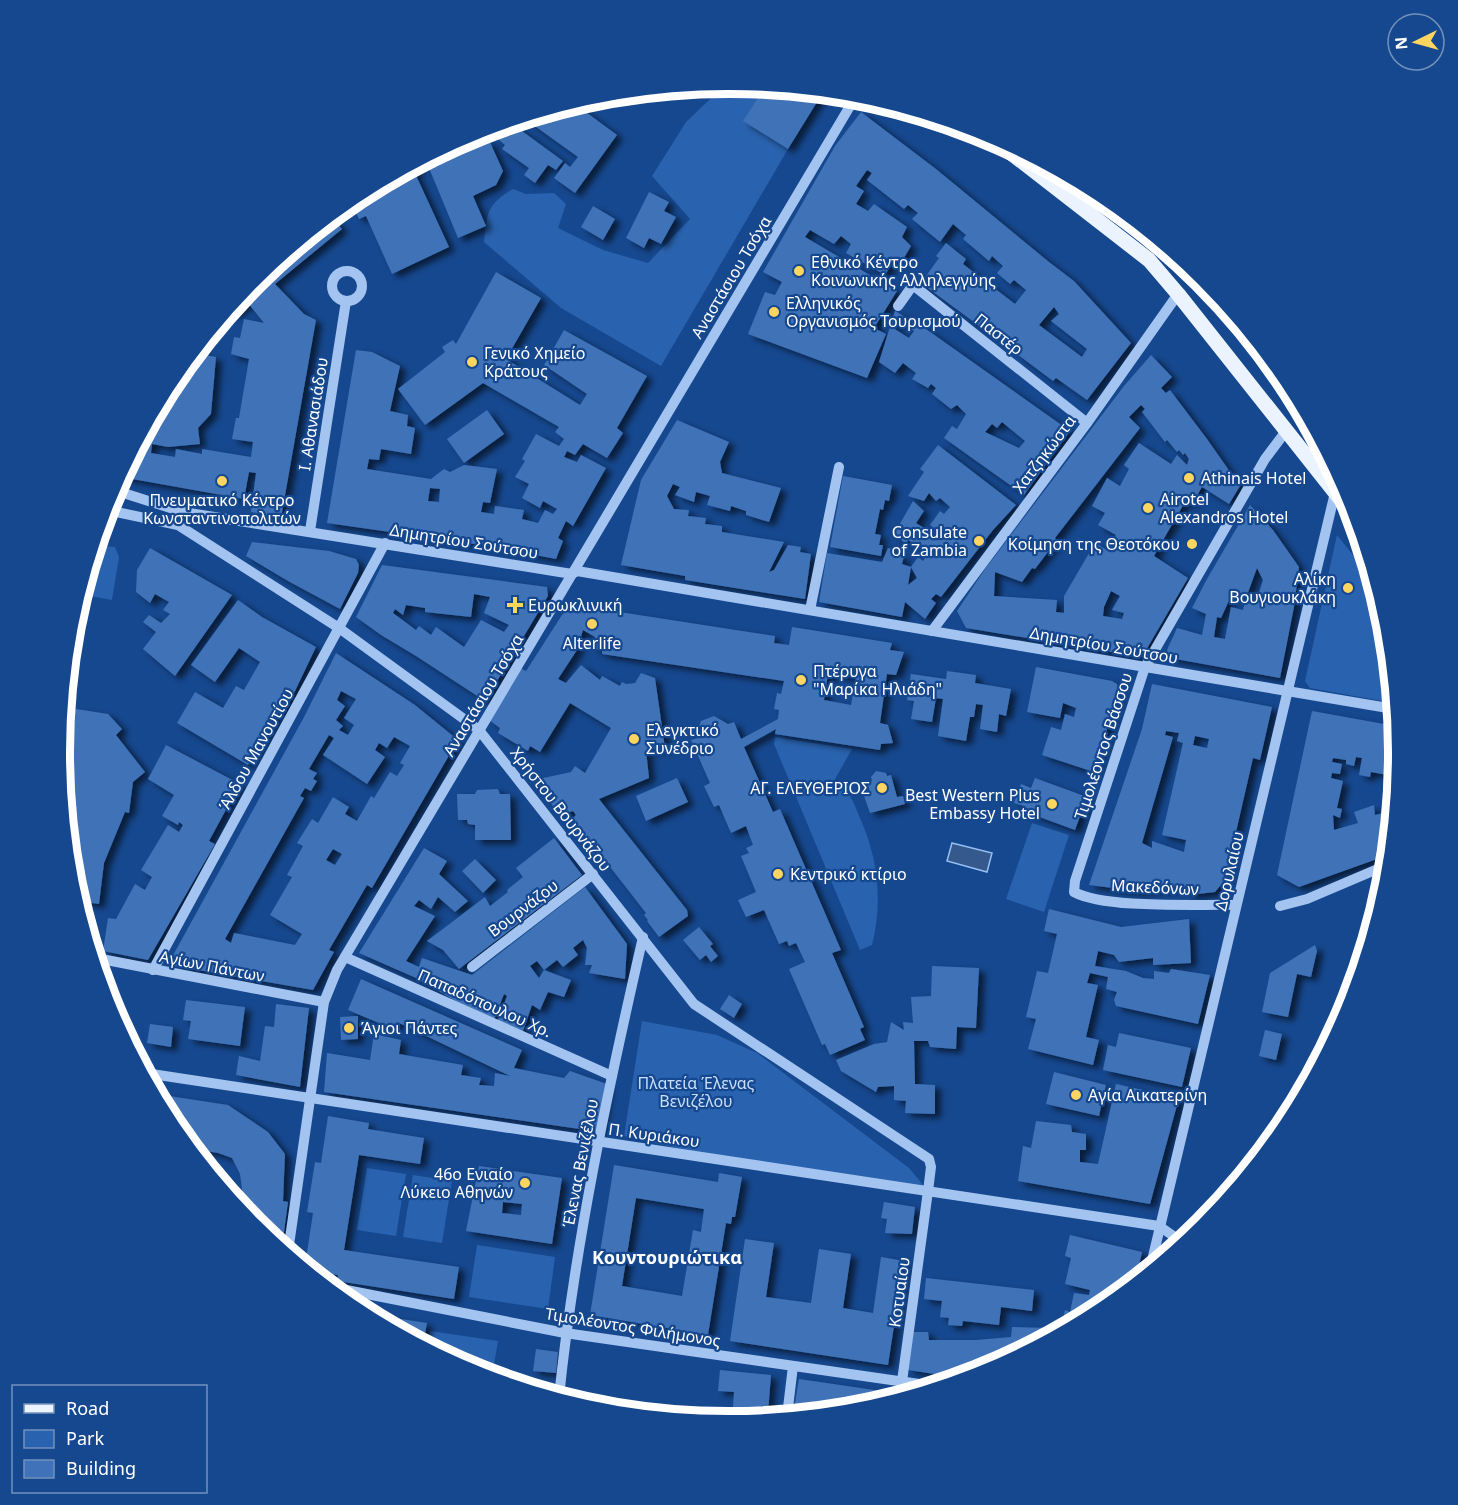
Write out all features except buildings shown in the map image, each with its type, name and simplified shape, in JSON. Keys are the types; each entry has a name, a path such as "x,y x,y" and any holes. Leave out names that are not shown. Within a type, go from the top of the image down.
{"main road":[{"path":"1028,166 1149,260 1286,431 1326,475"}],"street":[{"name":"Αναστάσιου Τσόχα","path":"289,1243 324,1002 337,970 850,106"},
{"name":"Παστέρ","path":"898,306 913,285 1087,423"},
{"name":"Χατζηκώστα","path":"932,631 1087,423 1178,294"},
{"name":"Ι. Αθανασιάδου","path":"310,531 346,301"},
{"name":"Τιμολέοντος Βάσσου","path":"1074,892 1145,667 1265,459 1286,431"},
{"path":"810,610 839,467"},
{"name":"Δημητρίου Σούτσου","path":"124,493 183,512 572,574 578,572 1386,708"},
{"name":"Δορυλαίου","path":"1153,1256 1334,494"},
{"name":"Χρήστου Βουρνάζου","path":"117,512 178,525 339,628 479,730 694,1004 929,1159 931,1167 928,1191"},
{"name":"Άλδου Μανουτίου","path":"153,970 385,543"},
{"path":"1280,906 1307,899 1377,870"},
{"name":"Βουρνάζου","path":"471,967 593,874"},
{"name":"Μακεδόνων","path":"1074,892 1084,897 1133,903 1236,905"},
{"name":"Έλενας Βενιζέλου","path":"560,1389 571,1291 612,1076 643,937"},
{"name":"Παπαδόπουλου Χρ.","path":"345,957 612,1076"},
{"name":"Αγίων Πάντων","path":"104,960 324,1002"},
{"name":"Π. Κυριάκου","path":"155,1074 1159,1226"},
{"name":"Κοτυαίου","path":"901,1389 928,1191"},
{"path":"1159,1226 1175,1237"},
{"name":"Τιμoλέοντος Φιλήμονος","path":"350,1291 566,1333 916,1384"},
{"path":"788,1408 793,1366"}],"green space":[{"path":"715,94 760,95 744,121 788,149 661,366 561,308 484,242 487,217 493,205 504,195 513,189 526,194 554,193 566,204 558,228 603,250 648,263 690,219 652,176 686,122"},
{"path":"1337,535 1360,563 1365,582 1375,624 1385,702 1310,688 1305,681"},
{"path":"115,547 119,557 112,600 90,596 103,548"},
{"path":"775,737 852,749 834,781 851,798 866,833 875,864 878,896 872,945 860,950 774,744"},
{"path":"1032,823 1069,835 1044,912 1006,899"},
{"name":"Πλατεία Έλενας Βενιζέλου","path":"642,1021 717,1035 757,1053 909,1168 928,1191 753,1165 624,1136"},
{"path":"367,1168 406,1174 396,1236 357,1230"},
{"path":"413,1175 452,1181 442,1243 403,1237"},
{"path":"477,1245 555,1257 548,1309 469,1297"},
{"path":"430,1331 498,1341 494,1367 477,1361 429,1338"}],"shaded area":[{"path":"952,843 992,853 987,872 947,861"}],"place":[{"name":"Εθνικό Κέντρο Κοινωνικής Αλληλεγγύης","path":"799,271"},
{"name":"Ελληνικός Οργανισμός Τουρισμού","path":"774,312"},
{"name":"Γενικό Χημείο Κράτους","path":"472,362"},
{"name":"Athinais Hotel","path":"1189,478"},
{"name":"Πνευματικό Κέντρο Κωνσταντινοπολιτών","path":"222,481"},
{"name":"Airotel Alexandros Hotel","path":"1148,508"},
{"name":"Consulate of Zambia","path":"979,541"},
{"name":"Κοίμηση της Θεοτόκου","path":"1192,544"},
{"name":"Αλίκη Βουγιουκλάκη","path":"1348,588"},
{"name":"Ευρωκλινική","path":"515,605"},
{"name":"Alterlife","path":"592,624"},
{"name":"Πτέρυγα \"Μαρίκα Ηλιάδη\"","path":"801,680"},
{"name":"Ελεγκτικό Συνέδριο","path":"634,739"},
{"name":"ΑΓ. ΕΛΕΥΘΕΡΙΟΣ","path":"882,788"},
{"name":"Best Western Plus Embassy Hotel","path":"1052,804"},
{"name":"Κεντρικό κτίριο","path":"778,874"},
{"name":"Άγιοι Πάντες","path":"349,1028"},
{"name":"Αγία Αικατερίνη","path":"1076,1095"},
{"name":"46ο Ενιαίο Λύκειο Αθηνών","path":"525,1183"}],"district":[{"name":"Κουντουριώτικα","path":"667,1258"}]}
